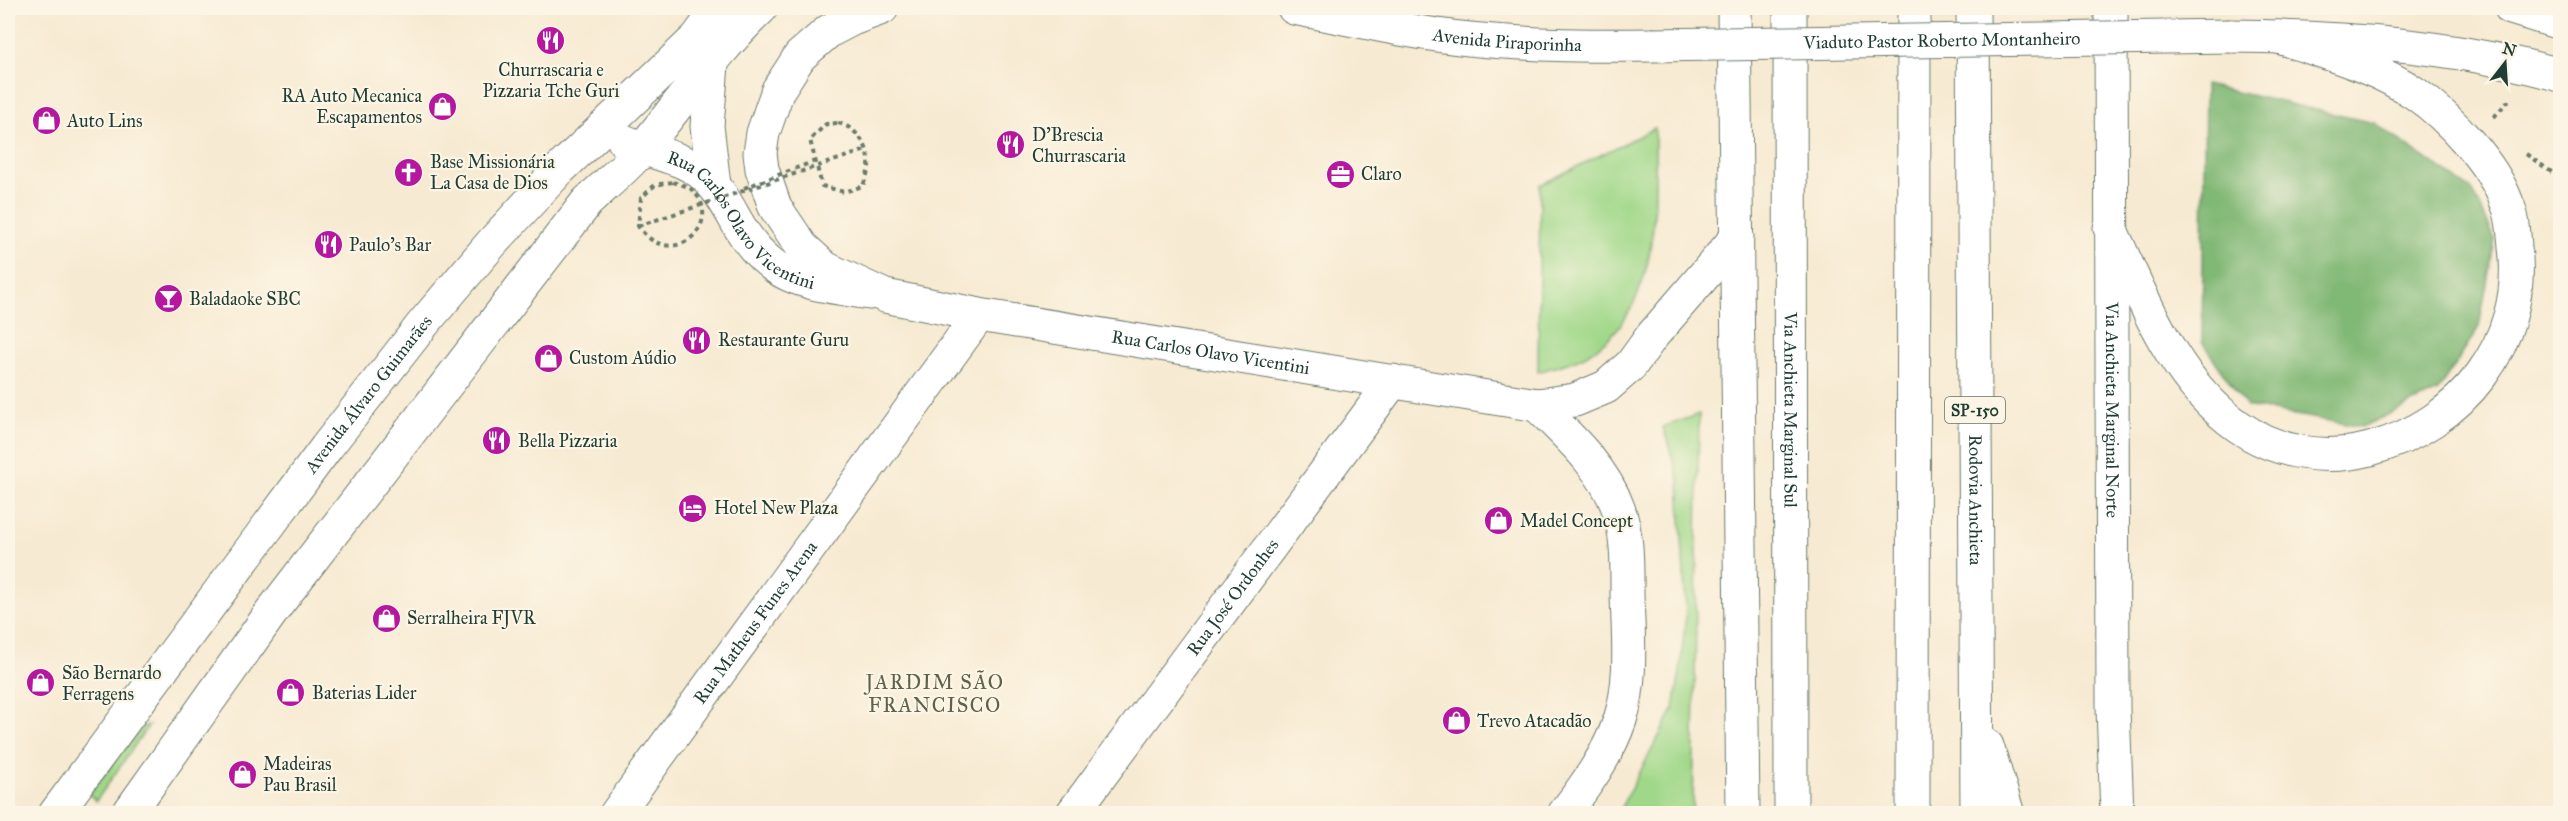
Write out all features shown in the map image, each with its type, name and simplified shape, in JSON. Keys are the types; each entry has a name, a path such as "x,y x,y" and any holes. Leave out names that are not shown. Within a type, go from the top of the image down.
{"main road":[{"name":"Avenida Álvaro Guimarães","path":"55,813 326,448 423,324 559,170 697,38 719,8"},
{"path":"128,813 276,606 587,202 642,149 685,93 712,64 741,27 761,8"},
{"name":"Rua Carlos Olavo Vicentini","path":"882,8 852,19 829,31 800,56 778,90 763,133 760,153 762,169 775,207 802,248 825,268 885,296"},
{"name":"Avenida Piraporinha","path":"1295,8 1392,28 1469,39 1548,44 1652,45"},
{"path":"1734,8 1743,813"},
{"name":"Via Anchieta Marginal Sul","path":"1790,8 1791,813"},
{"path":"1913,813 1914,8"},
{"name":"Rodovia Anchieta","path":"1973,8 1977,813"},
{"name":"Via Anchieta Marginal Norte","path":"2111,8 2110,228 2113,708 2116,813"},
{"path":"2511,8 2560,23"},
{"path":"2110,228 2158,328 2189,376 2210,401 2238,426 2268,442 2295,452 2324,456 2354,453 2385,445 2416,433 2443,416 2463,398 2494,354 2508,326 2515,295 2517,261 2507,203 2491,174 2468,143 2443,116 2417,94 2393,79 2279,37"},
{"name":"Viaduto Pastor Roberto Montanheiro","path":"1652,45 2279,37 2442,49 2517,63 2560,75"},
{"path":"708,194 707,126 712,64"},
{"name":"Rua Carlos Olavo Vicentini","path":"600,131 642,149 671,156 687,164 708,194 765,260 789,276 819,285 979,315 1537,405 1575,400 1606,387 1631,365 1652,336 1737,237"},
{"name":"Rua Matheus Funes Arena","path":"616,813 979,315"},
{"name":"Rua José Ordonhes","path":"1072,813 1393,381"},
{"path":"1537,405 1592,463 1608,486 1618,508 1626,541 1629,646 1628,673 1620,719 1600,763 1564,813"},
{"path":"1895,813 1913,643"},
{"path":"1977,712 2008,813"}],"path":[{"path":"2493,118 2507,102 2518,103"},
{"path":"838,123 849,125 858,134 866,150 869,166 863,186 844,192 822,186 810,140 826,124 838,123"},
{"path":"639,226 866,150"},
{"path":"708,194 696,235 684,244 668,247 653,242 639,226 641,198 655,185 673,182 708,194 814,161"}],"green space":[{"path":"2205,85 2374,123 2473,191 2495,239 2479,327 2438,391 2362,427 2246,406 2202,342"},
{"path":"1655,128 1655,189 1649,254 1642,284 1629,312 1611,336 1586,355 1569,363 1538,372 1540,185"},
{"path":"1699,414 1693,813 1618,813 1674,708 1686,615 1679,479 1663,427"},
{"path":"149,725 96,801 89,794 143,726"}],"place":[{"name":"Churrascaria e Pizzaria Tche Guri","path":"551,41"},
{"name":"RA Auto Mecanica Escapamentos","path":"443,106"},
{"name":"Auto Lins","path":"46,121"},
{"name":"D’Brescia Churrascaria","path":"1011,145"},
{"name":"Base Missionária La Casa de Dios","path":"409,172"},
{"name":"Claro","path":"1340,174"},
{"name":"Paulo's Bar","path":"328,245"},
{"name":"Baladaoke SBC","path":"168,299"},
{"name":"Restaurante Guru","path":"697,340"},
{"name":"Custom Aúdio","path":"548,358"},
{"name":"Bella Pizzaria","path":"497,441"},
{"name":"Hotel New Plaza","path":"693,508"},
{"name":"Madel Concept","path":"1499,521"},
{"name":"Serralheira FJVR","path":"386,618"},
{"name":"São Bernardo Ferragens","path":"41,683"},
{"name":"Baterias Lider","path":"291,693"},
{"name":"Trevo Atacadão","path":"1456,721"},
{"name":"Madeiras Pau Brasil","path":"242,774"}],"district":[{"name":"JARDIM SÃO FRANCISCO","path":"935,694"}]}
